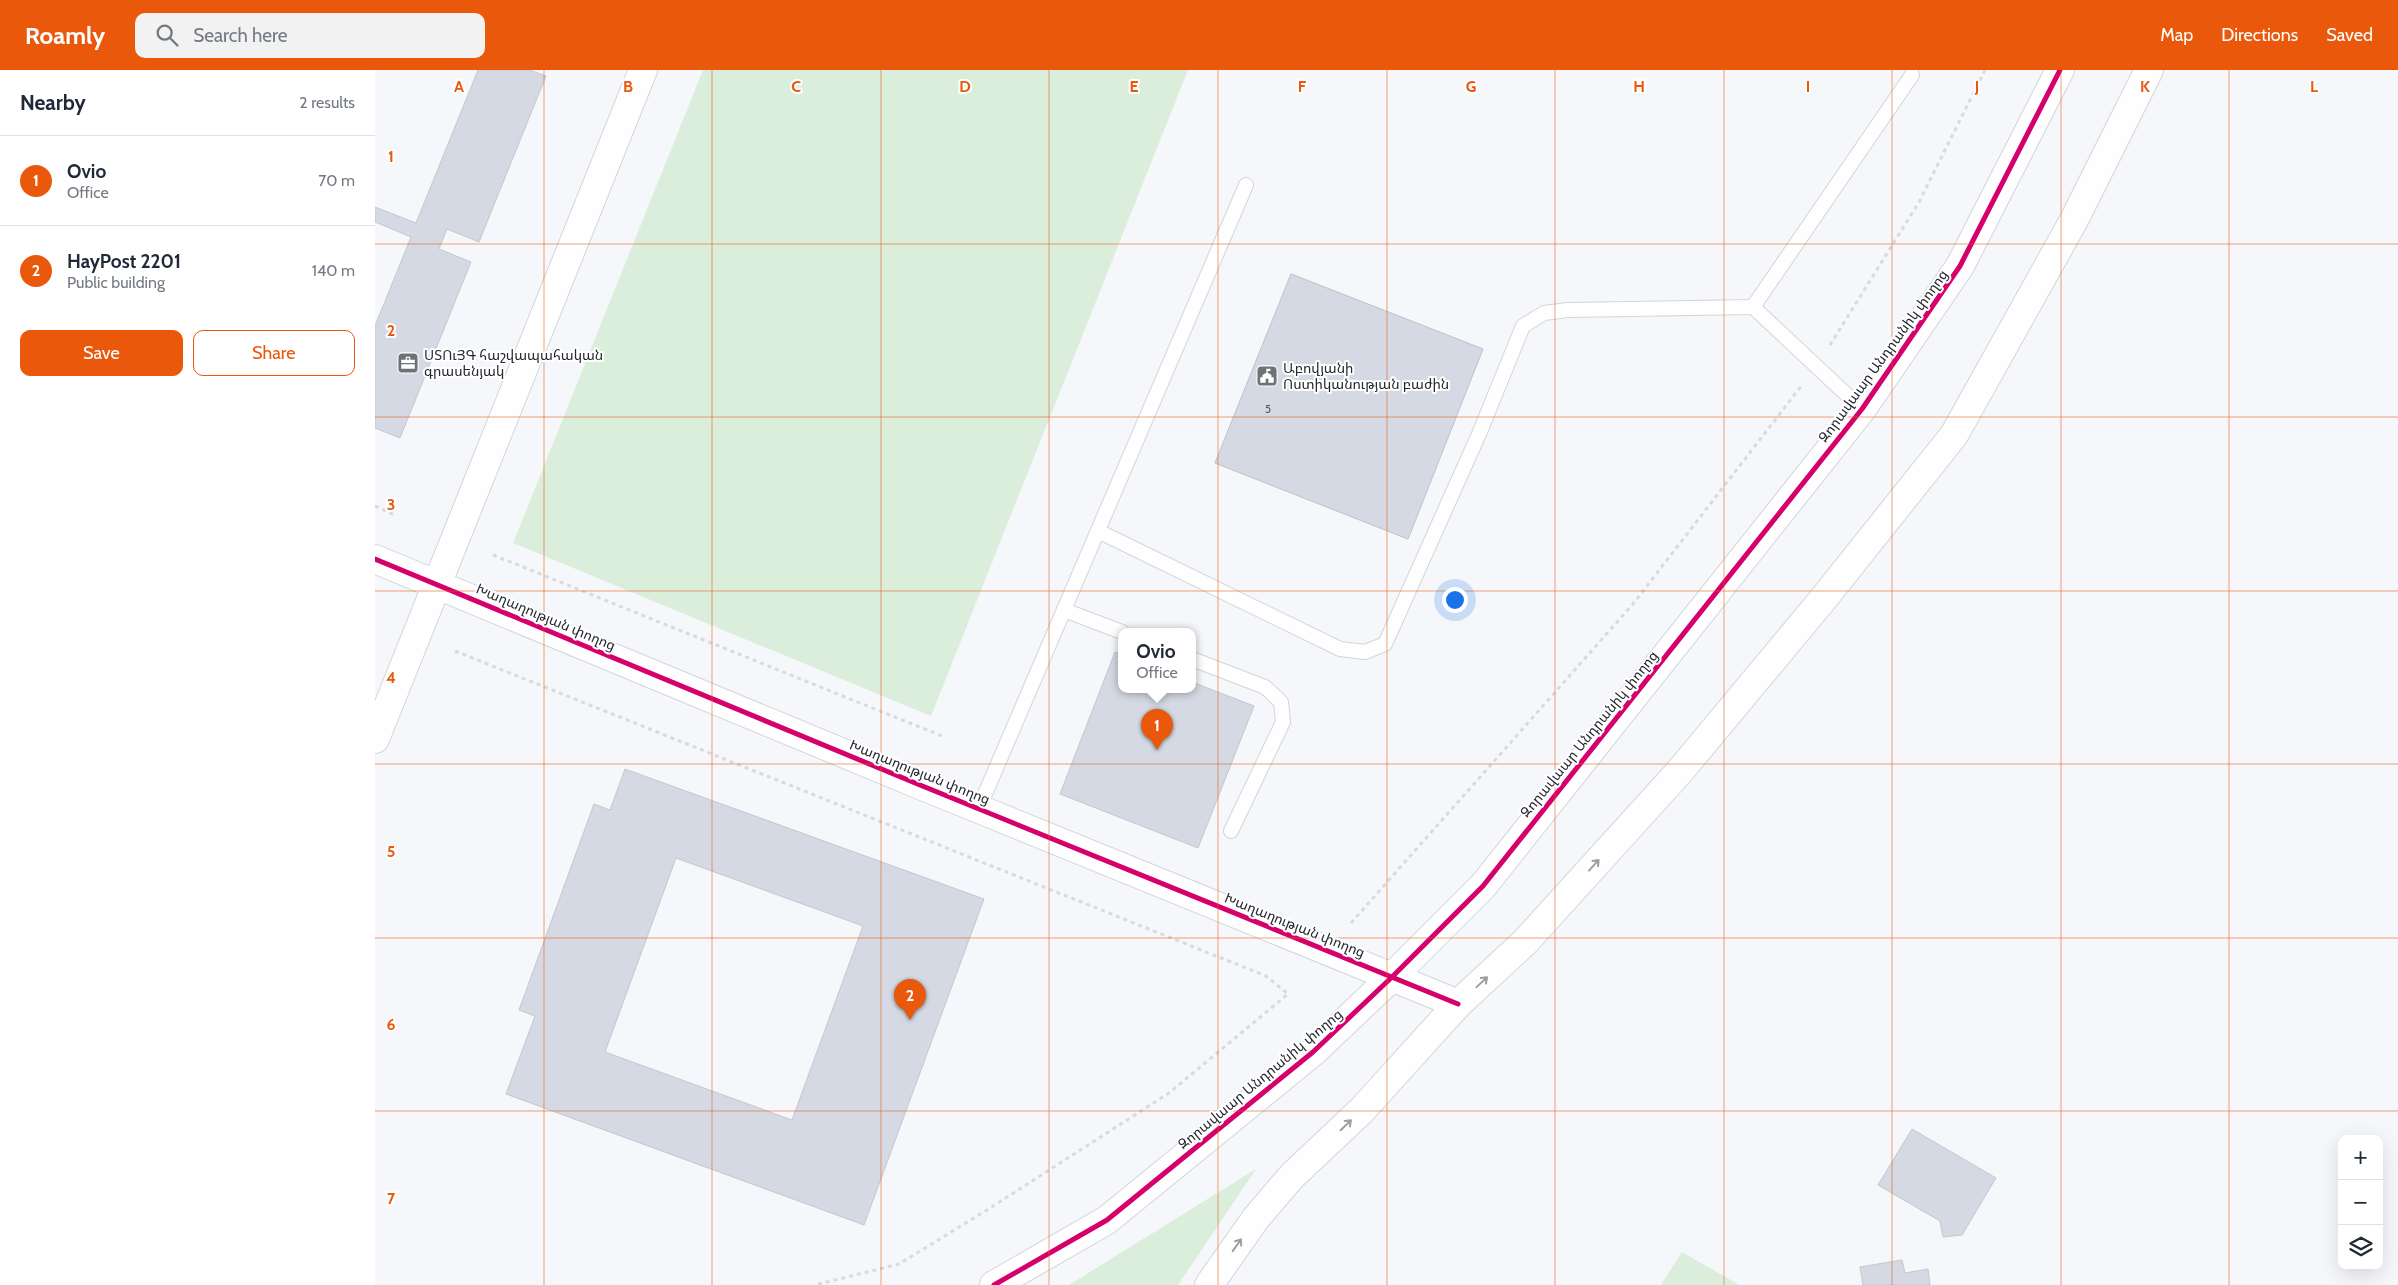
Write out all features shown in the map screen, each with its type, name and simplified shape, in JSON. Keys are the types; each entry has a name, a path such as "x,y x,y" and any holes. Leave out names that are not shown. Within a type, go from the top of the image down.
{"street":[{"path":"375,738 643,70"},
{"name":"Զորավաար Անդրանիկ փողոց","path":"994,1285 1107,1220 1313,1052 1392,978 1483,886 1862,409 1960,266 2061,70"},
{"path":"1209,1285 1256,1218 1292,1176 1362,1110 1458,1004 1525,942 1680,771 1825,598 1954,435 2073,220 2149,70"},
{"name":"Խաղաղության փողոց","path":"375,559 1458,1004"}],"lane":[{"path":"1753,307 1912,75"},
{"path":"979,808 1246,185"},
{"path":"1098,531 1340,649 1365,652 1385,644 1479,434 1523,326 1543,313 1568,310 1753,307 1862,409"},
{"path":"1064,610 1118,630"},
{"path":"1196,661 1265,687 1281,702 1283,722 1231,831"}],"path":[{"path":"1351,923 1633,604 1817,367 1919,202 1985,70"},
{"path":"375,506 397,516"},
{"path":"493,555 942,736"},
{"path":"455,652 1266,976 1288,994 1169,1093 987,1210 899,1264 815,1285"}],"green space":[{"path":"703,70 1188,70 931,716 513,543"},
{"path":"1256,1169 1178,1285 1069,1285"},
{"path":"1682,1252 1739,1285 1661,1285"}],"building":[{"path":"478,70 530,70 546,76 479,242 447,229 439,249 471,262 400,438 375,428 375,326 411,237 375,222 375,207 416,223"},
{"path":"1291,274 1483,349 1408,539 1215,463","holes":["1327,337 1425,375 1384,481 1286,443"]},
{"path":"1291,274 1483,349 1408,539 1215,463"},
{"path":"1115,652 1118,653 1118,693 1196,693 1196,684 1254,706 1198,848 1060,794"},
{"path":"625,769 984,899 864,1225 506,1094 535,1016 519,1010 594,804 610,810","holes":["676,858 863,926 792,1120 605,1052"]},
{"path":"1912,1129 1996,1178 1962,1235 1943,1237 1940,1221 1878,1185"},
{"path":"1902,1260 1905,1273 1928,1269 1930,1285 1863,1285 1860,1267"}],"cycle path":[{"path":"994,1285 1107,1220 1313,1052 1392,977 1483,886 1862,409 1960,266 2060,70"},
{"path":"375,559 920,785 1458,1004"}],"place":[{"name":"ՍՏՈւՅԳ հաշվապահական գրասենյակ","path":"408,363"},
{"name":"Աբովյանի Ոստիկանության բաժին","path":"1267,376"},
{"name":"Ovio","path":"1157,750"},
{"name":"HayPost 2201","path":"910,1020"}]}
